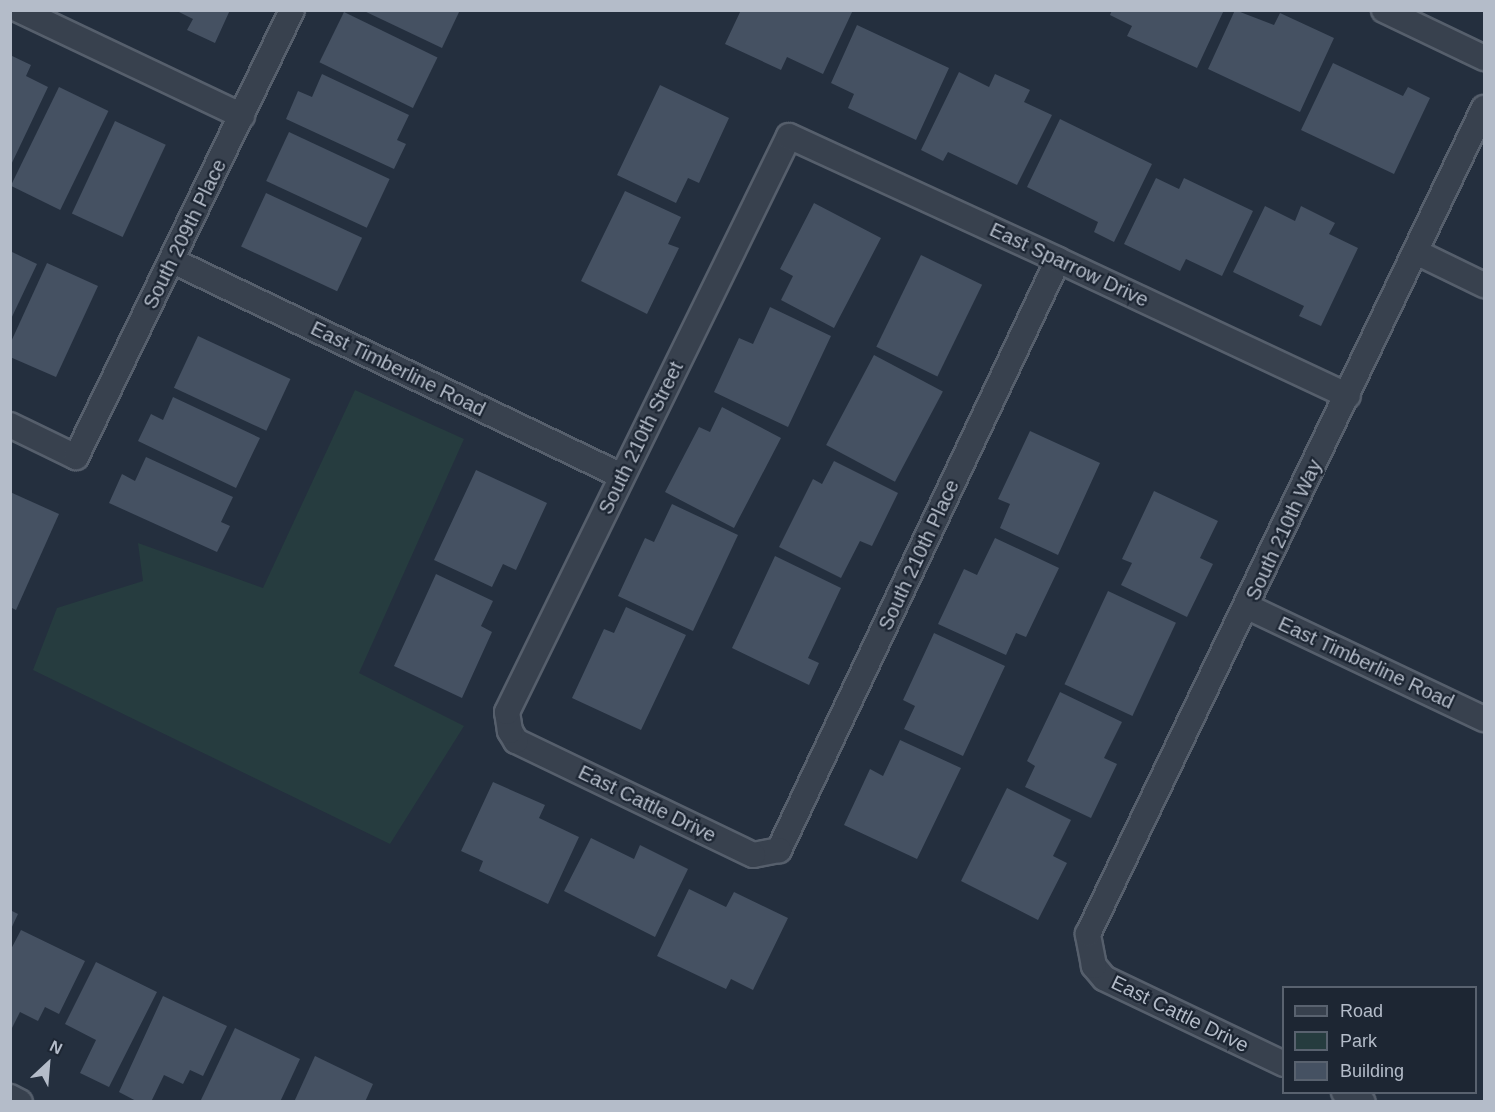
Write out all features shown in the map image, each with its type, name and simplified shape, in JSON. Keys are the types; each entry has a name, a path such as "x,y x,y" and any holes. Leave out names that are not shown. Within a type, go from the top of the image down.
{"street":[{"path":"20,10 242,116"},
{"name":"South 209th Place","path":"10,425 76,457 174,261 292,10"},
{"path":"1384,10 1485,58"},
{"name":"South 210th Way","path":"1089,952 1088,934 1095,916 1248,607 1485,108"},
{"name":"East Sparrow Drive","path":"789,136 1348,396"},
{"name":"South 210th Street","path":"516,741 510,731 507,712 789,136"},
{"path":"1416,252 1485,285"},
{"name":"South 210th Place","path":"779,850 1058,260"},
{"name":"East Timberline Road","path":"174,261 622,476"},
{"name":"East Timberline Road","path":"1248,607 1485,719"},
{"name":"East Cattle Drive","path":"516,741 753,855 779,850"},
{"name":"East Cattle Drive","path":"1089,952 1104,978 1282,1063"},
{"path":"1348,1094 1363,1101"},
{"path":"10,1097 20,1101"}],"green space":[{"path":"355,390 464,439 359,673 464,726 390,844 33,670 57,608 143,581 138,543 263,588"}],"building":[{"path":"175,10 230,10 215,43 187,30 193,19"},
{"path":"362,10 460,10 442,48"},
{"path":"741,10 853,10 823,74 787,57 781,70 725,44"},
{"path":"1112,10 1224,10 1197,68 1127,36 1132,26 1110,15"},
{"path":"1235,10 1274,25 1280,13 1334,38 1300,112 1208,69"},
{"path":"344,12 437,58 413,108 319,62"},
{"path":"857,25 949,68 916,140 848,108 854,94 831,83"},
{"path":"10,55 31,65 26,76 48,87 10,167"},
{"path":"1333,63 1403,96 1408,87 1430,98 1394,174 1301,130"},
{"path":"959,72 989,87 995,74 1030,90 1024,102 1052,115 1017,185 948,152 943,161 921,150"},
{"path":"322,74 409,115 397,140 406,144 394,169 286,119 298,91 312,97"},
{"path":"660,85 729,118 699,183 688,178 676,203 617,175"},
{"path":"59,87 108,111 60,210 11,186"},
{"path":"1060,119 1152,164 1114,242 1094,232 1098,222 1027,187"},
{"path":"115,121 166,145 123,237 72,213"},
{"path":"289,132 390,179 367,228 266,181"},
{"path":"1156,178 1179,189 1184,178 1253,211 1222,276 1186,259 1180,271 1124,244"},
{"path":"625,191 681,217 668,244 679,248 647,314 581,281"},
{"path":"266,193 362,238 337,291 241,246"},
{"path":"814,203 881,238 834,328 781,300 793,276 780,269"},
{"path":"1265,206 1295,221 1301,206 1335,223 1329,234 1358,248 1321,326 1299,316 1304,306 1233,272"},
{"path":"10,251 37,264 10,321"},
{"path":"921,255 982,285 937,376 876,347"},
{"path":"47,263 98,286 56,377 10,357 10,344"},
{"path":"770,307 831,336 788,427 714,392 739,338 753,344"},
{"path":"198,336 290,379 266,431 174,388"},
{"path":"874,355 943,392 895,482 826,445"},
{"path":"173,397 260,438 236,488 138,441 151,414 163,420"},
{"path":"722,407 781,438 734,528 665,492 699,427 710,432"},
{"path":"1030,431 1100,463 1058,555 1000,528 1010,504 998,499"},
{"path":"146,457 233,497 221,522 230,526 217,552 109,503 122,474 135,481"},
{"path":"834,461 898,493 872,546 860,541 841,578 779,547 813,479 822,484"},
{"path":"476,470 547,503 516,570 503,564 492,587 434,560"},
{"path":"1154,491 1218,521 1200,558 1213,564 1187,617 1121,585 1132,563 1122,559"},
{"path":"10,492 59,514 16,610 10,607"},
{"path":"672,504 738,535 693,631 618,596 645,538 654,542"},
{"path":"995,538 1059,568 1026,637 1016,633 1006,655 938,624 964,569 977,575"},
{"path":"775,556 841,588 808,658 819,663 809,685 732,648"},
{"path":"436,574 493,601 481,626 492,632 462,698 394,666"},
{"path":"1108,591 1176,623 1132,716 1064,684"},
{"path":"626,607 686,635 641,730 572,698 604,629 614,633"},
{"path":"934,633 1005,666 963,756 904,729 915,706 903,700"},
{"path":"1060,692 1122,722 1104,758 1117,764 1091,818 1025,787 1035,766 1027,761"},
{"path":"900,740 961,768 917,859 844,825 870,769 883,776"},
{"path":"493,782 545,805 539,818 579,837 548,904 479,871 483,861 461,851"},
{"path":"1007,788 1071,820 1053,856 1067,863 1038,920 961,881"},
{"path":"591,838 634,859 640,845 688,869 655,937 564,891"},
{"path":"689,889 726,907 734,892 788,918 753,990 731,979 726,989 657,956"},
{"path":"10,910 18,914 10,931"},
{"path":"21,930 85,961 59,1014 45,1007 38,1021 20,1012 10,1032 10,951"},
{"path":"96,962 157,992 109,1087 80,1073 96,1040 65,1024"},
{"path":"163,996 227,1026 203,1076 190,1070 183,1084 164,1075 151,1102 138,1102 119,1092"},
{"path":"235,1028 300,1059 280,1102 200,1102"},
{"path":"315,1056 373,1084 365,1102 294,1102"}]}
